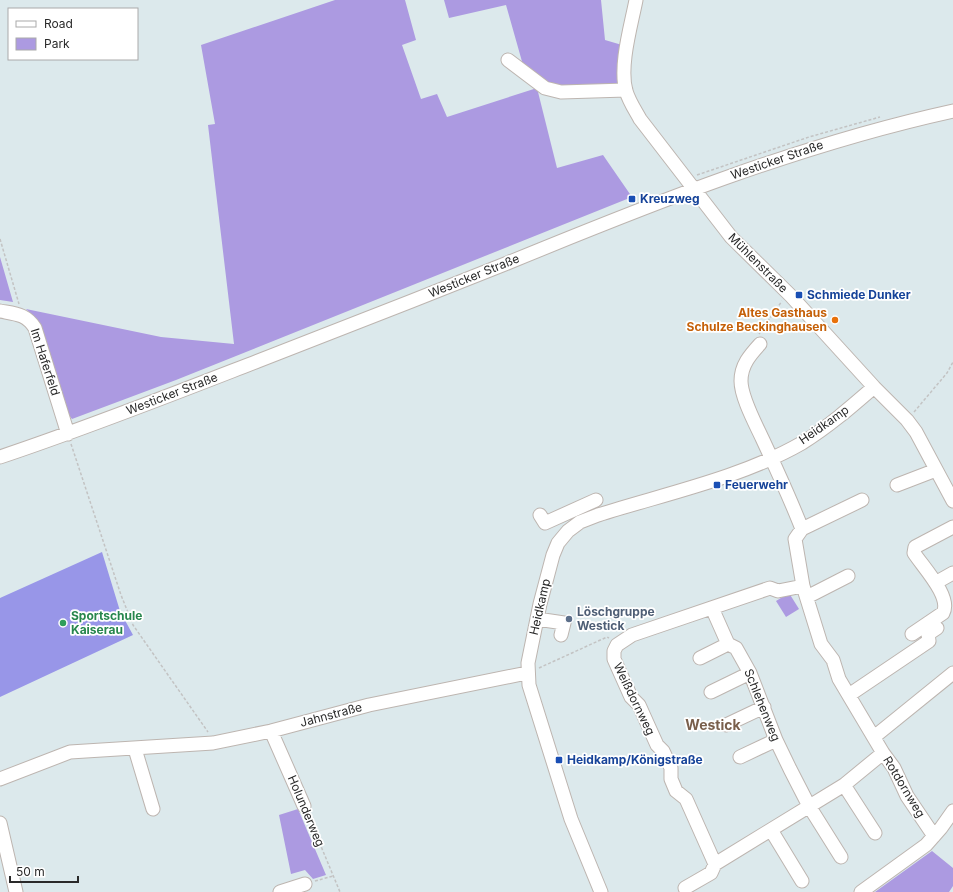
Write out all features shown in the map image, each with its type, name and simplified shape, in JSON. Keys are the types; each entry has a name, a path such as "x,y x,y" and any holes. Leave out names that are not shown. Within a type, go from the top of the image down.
{"street":[{"name":"Mühlenstraße","path":"636,0 625,68 626,90 640,119 731,237 788,294 874,387 907,420 916,432 953,502"},
{"path":"508,60 545,88 561,92 626,90"},
{"name":"Westicker Straße","path":"0,457 68,434 694,189 813,147 868,131 953,111"},
{"name":"Im Haferfeld","path":"0,311 22,314 35,328 68,434"},
{"path":"760,344 748,357 743,368 741,382 744,397 802,529 862,500"},
{"name":"Heidkamp","path":"601,892 571,819 529,685 528,674 537,619 553,555 558,543 568,530 580,522 735,472 771,458 823,429 874,387"},
{"path":"897,485 936,470"},
{"path":"540,515 545,523 596,500"},
{"path":"574,509 580,522"},
{"path":"912,634 945,611 945,603 936,582 923,567 914,550 916,547 953,527"},
{"name":"Rotdornweg","path":"802,529 795,538 805,592 821,644 833,660 839,679 883,753 894,768 908,796 934,836"},
{"path":"936,582 953,573"},
{"path":"805,592 848,576"},
{"name":"Weißdornweg","path":"715,864 686,799 676,791 671,779 671,768 663,751 656,745 639,705 631,697 614,659 614,651 617,645 632,636 770,588 778,591 805,592"},
{"name":"Schlehenweg","path":"712,608 728,644 736,648 750,673 776,740 809,806"},
{"path":"537,619 564,623 561,635"},
{"path":"849,695 929,642 928,634 937,628"},
{"path":"700,658 728,644"},
{"path":"711,692 750,673"},
{"path":"874,737 953,673"},
{"name":"Jahnstraße","path":"0,779 70,752 213,743 271,731 369,705 528,674"},
{"path":"726,725 764,707"},
{"name":"Holunderweg","path":"271,731 304,806"},
{"path":"740,757 776,740"},
{"path":"135,749 152,809"},
{"path":"685,888 711,872 715,864 844,785 883,753"},
{"path":"844,785 875,833"},
{"path":"809,806 840,856"},
{"path":"861,892 926,845 953,811"},
{"path":"0,823 16,892"},
{"path":"771,830 802,881"},
{"path":"280,892 305,884"}],"path":[{"path":"0,239 22,314"},
{"path":"760,344 758,333 788,294"},
{"path":"907,420 947,373 953,362"},
{"path":"68,434 121,596 133,625 205,726 213,743"},
{"path":"528,674 607,637 617,645"},
{"name":"Holunderweg","path":"304,806 340,892"},
{"path":"305,884 333,876"}],"green space":[{"path":"335,0 405,0 416,40 402,45 421,99 437,94 447,117 537,88 557,168 603,155 632,197 176,380 72,419 67,413 36,319 26,309 161,337 234,344 208,125 215,124 201,45"},
{"path":"444,0 601,0 605,40 622,45 619,84 560,87 535,76 523,65 506,5 449,18"},
{"path":"0,257 13,302 0,300"},
{"path":"789,593 799,609 786,617 776,601"},
{"path":"298,809 326,875 313,879 305,870 291,874 279,815"},
{"path":"932,851 953,868 953,886 949,892 875,892"}],"shaded area":[{"name":"Sportschule Kaiserau","path":"102,552 120,611 133,635 0,697 0,598"}],"place":[{"name":"Kreuzweg","path":"632,199"},
{"name":"Schmiede Dunker","path":"799,295"},
{"name":"Altes Gasthaus Schulze Beckinghausen","path":"835,320"},
{"name":"Feuerwehr","path":"717,485"},
{"name":"Löschgruppe Westick","path":"569,619"},
{"name":"Sportschule Kaiserau","path":"63,623"},
{"name":"Heidkamp/Königstraße","path":"559,760"}],"district":[{"name":"Westick","path":"713,725"}]}
